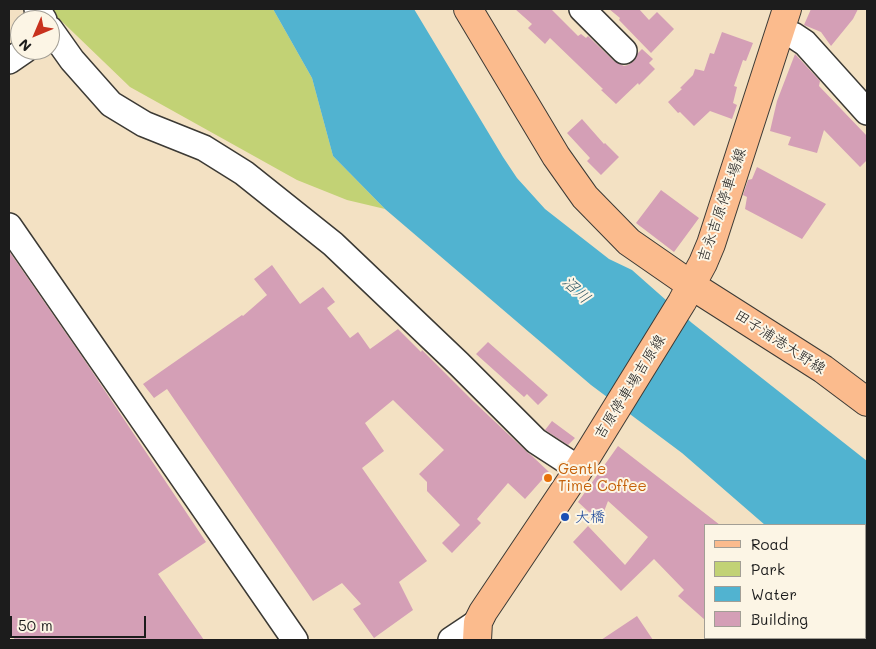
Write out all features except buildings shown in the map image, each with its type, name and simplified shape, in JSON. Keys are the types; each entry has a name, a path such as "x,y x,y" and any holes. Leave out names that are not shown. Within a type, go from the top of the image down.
{"main road":[{"path":"468,9 556,156 585,197 629,242 687,293"},
{"name":"吉永吉原停車場線","path":"687,293 703,263 710,244 783,21"},
{"name":"田子浦港大野線","path":"687,293 822,369 867,402"},
{"name":"吉原停車場吉原線","path":"478,631 483,612 579,470 687,293"}],"street":[{"path":"582,9 624,51"},
{"path":"783,21 793,35 805,43 867,112"},
{"path":"60,43 72,60 111,104 144,124 204,148 244,173 333,244 460,364 536,441 579,470"},
{"path":"9,226 295,640"},
{"path":"452,640 478,631"}],"green space":[{"path":"273,9 312,78 333,156 385,209 347,200 297,180 130,87 60,20 60,10 50,10"}],"water":[{"name":"沼川","path":"273,9 414,9 503,157 517,178 545,209 609,259 632,270 692,323 867,461 867,616 866,524 764,524 682,453 591,385 385,209 333,156 312,78"}],"place":[{"name":"Gentle Time Coffee","path":"548,478"},
{"name":"大橋","path":"565,517"}]}
